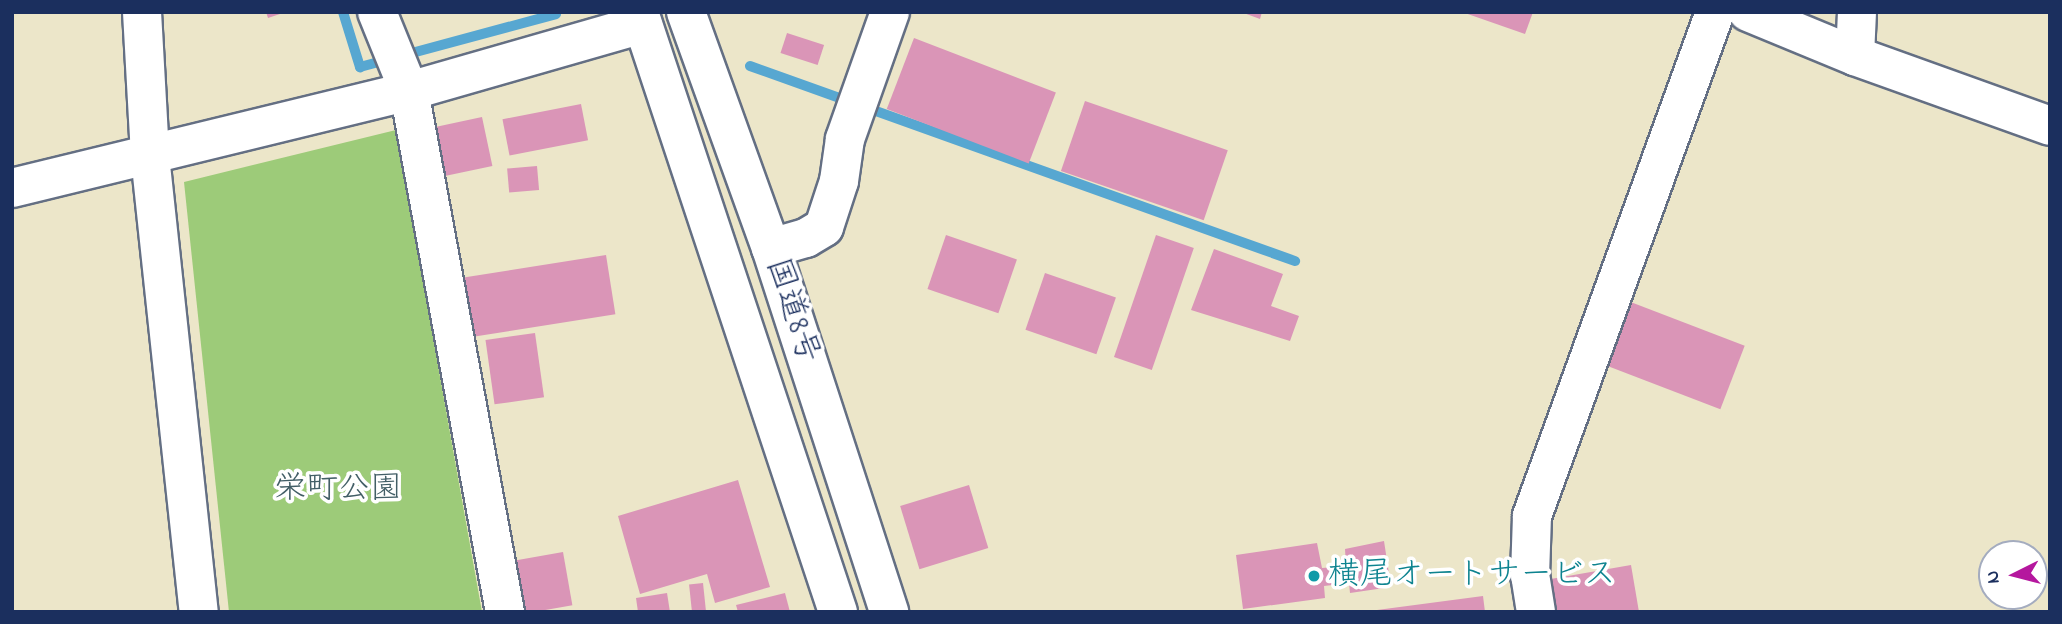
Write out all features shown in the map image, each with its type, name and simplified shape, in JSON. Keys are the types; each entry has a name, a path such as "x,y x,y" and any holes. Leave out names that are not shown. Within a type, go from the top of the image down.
{"main road":[{"path":"142,12 150,156 199,612"},
{"path":"377,12 409,91 505,612"},
{"name":"国道8号","path":"686,12 771,248 889,612"},
{"path":"771,248 806,238 824,228 835,201 845,139 890,12"},
{"path":"1536,612 1530,576 1532,516 1715,12"},
{"path":"1748,12 1855,56 2050,126"},
{"path":"1855,56 1857,12"},
{"path":"12,188 409,91 641,18"},
{"name":"国道8号","path":"641,18 838,612"}],"green space":[{"name":"栄町公園","path":"396,130 482,612 229,612 184,182"}],"building":[{"path":"266,12 283,12 283,13 268,18"},
{"path":"1241,12 1262,12 1260,19"},
{"path":"1462,12 1533,12 1525,34"},
{"path":"787,33 824,45 818,65 781,53"},
{"path":"914,38 1056,92 1029,163 887,109"},
{"path":"1085,101 1228,150 1204,220 1061,171"},
{"path":"581,104 588,140 510,156 502,119"},
{"path":"482,117 492,166 426,180 415,131"},
{"path":"537,166 539,190 509,193 507,169"},
{"path":"946,235 1017,259 998,313 927,289"},
{"path":"1156,235 1194,248 1152,370 1114,357"},
{"path":"1214,249 1283,274 1271,306 1299,316 1290,341 1191,310"},
{"path":"606,255 615,314 452,340 443,281"},
{"path":"1045,273 1116,297 1096,354 1025,330"},
{"path":"1628,301 1745,346 1720,409 1604,364"},
{"path":"535,333 544,397 495,404 485,340"},
{"path":"738,480 770,587 715,603 707,574 640,594 618,516"},
{"path":"969,485 988,548 919,569 900,506"},
{"name":"横尾オートサービス","path":"1384,541 1391,587 1350,593 1349,583 1324,586 1325,598 1243,609 1236,555 1317,543 1322,568 1346,566 1345,549"},
{"path":"563,552 572,605 534,612 511,612 502,563"},
{"path":"1631,565 1639,612 1550,612 1545,580"},
{"path":"703,583 706,612 692,612 689,584"},
{"path":"667,593 670,612 638,612 636,598"},
{"path":"785,593 790,612 738,612 736,605"},
{"path":"1483,596 1485,612 1377,612 1377,610"}],"waterway":[{"path":"343,12 360,67 556,14"},
{"path":"750,66 1295,261"}],"place":[{"name":"横尾オートサービス","path":"1314,576"}]}
